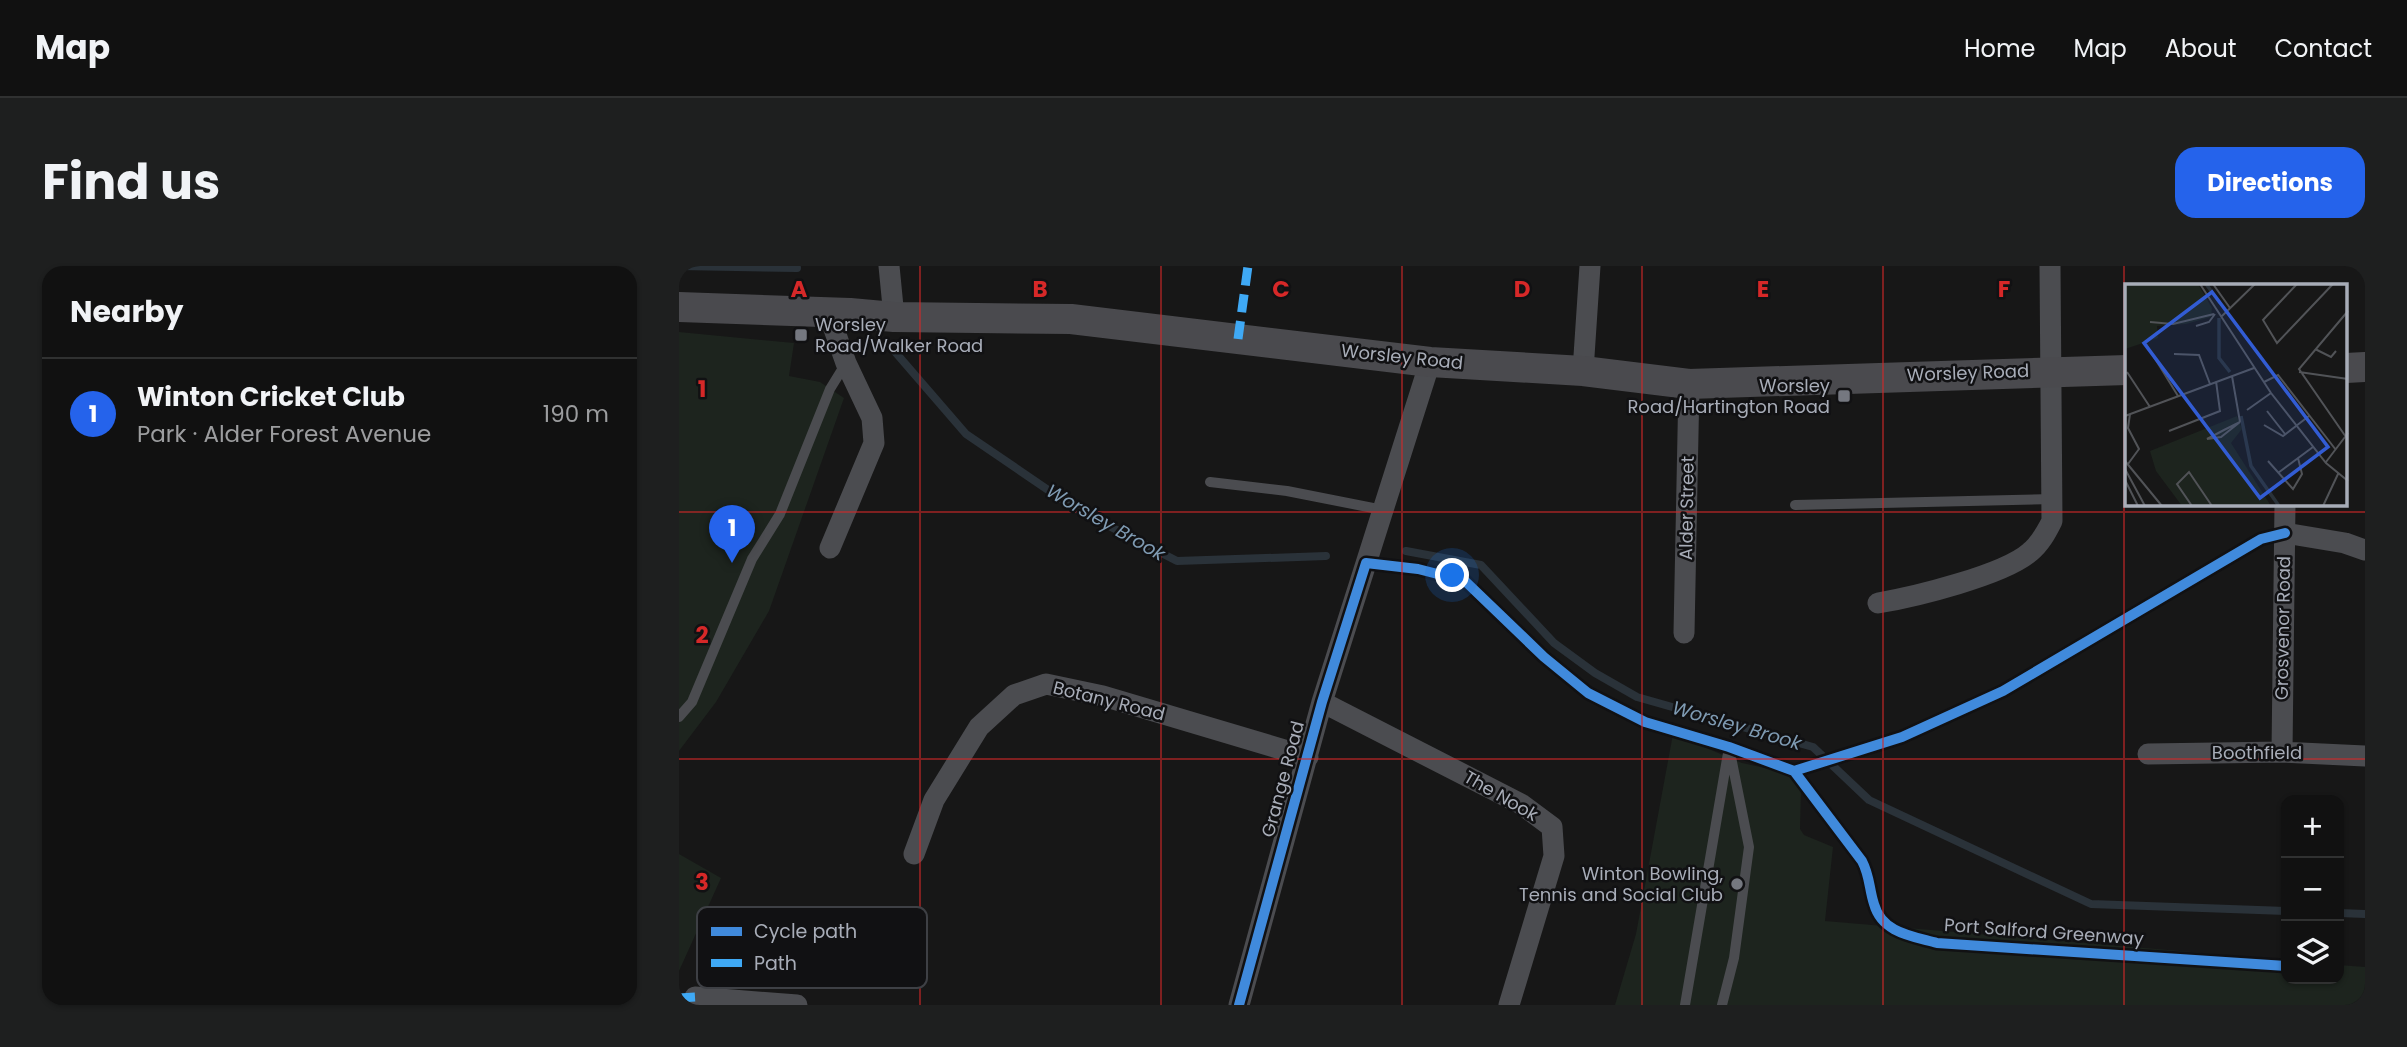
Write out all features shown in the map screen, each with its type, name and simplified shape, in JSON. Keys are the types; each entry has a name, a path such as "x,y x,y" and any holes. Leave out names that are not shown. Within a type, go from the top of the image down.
{"main road":[{"name":"Worsley Road","path":"679,307 894,317 1071,319 1430,362 1583,371 1689,384 2051,370 2125,370"},
{"path":"2347,368 2365,368"}],"street":[{"path":"889,266 894,317"},
{"path":"1583,371 1590,266"},
{"path":"1878,603 1931,591 2015,563 2043,538 2052,522 2050,266"},
{"path":"828,312 846,363 872,418 874,443 830,548"},
{"name":"Grange Road","path":"1239,1005 1322,702 1430,362"},
{"name":"Alder Street","path":"1684,633 1689,384"},
{"name":"Grosvenor Road","path":"2282,752 2285,506"},
{"path":"2285,533 2345,543 2365,550"},
{"name":"Botany Road","path":"914,854 934,800 979,727 1014,695 1046,684 1103,696 1308,757"},
{"name":"The Nook","path":"1322,702 1521,804 1552,827 1554,856 1509,1005"},
{"name":"Boothfield","path":"2148,754 2282,752 2365,756"},
{"path":"695,997 797,1005"}],"lane":[{"path":"679,717 692,702 752,559 780,514 830,388 846,363"},
{"path":"1210,482 1287,491 1383,510"},
{"path":"1794,505 2053,499"},
{"path":"1366,563 1418,569 1465,581 1544,657 1588,693 1645,722 1729,747"},
{"path":"1685,1005 1729,747"},
{"path":"1722,1005 1734,958 1749,847 1729,747"}],"shaded area":[{"path":"679,332 794,343 789,376 820,382 844,398 769,611 716,702 679,751"},
{"path":"1673,734 1742,763 1793,774 1801,789 1800,829 1804,835 1833,847 1825,921 2281,960 2281,984 2344,984 2344,965 2365,967 2365,1005 1615,1005 1636,934"},
{"path":"679,854 721,878 708,907 697,907 697,931 679,971"}],"waterway":[{"name":"Worsley Brook","path":"679,266 797,268"},
{"name":"Worsley Brook","path":"896,353 966,434 1076,509 1177,561 1326,556"},
{"name":"Worsley Brook","path":"1406,551 1481,565 1554,643 1595,673 1637,697 1813,747 1869,800 2091,904 2281,911"},
{"name":"Worsley Brook","path":"2344,913 2365,914"}],"marked path":[{"path":"1238,339 1248,266"},
{"path":"679,998 695,997"}],"cycle path":[{"path":"1794,771 1902,737 2003,691 2261,539 2285,533"},
{"name":"Port Salford Greenway","path":"1239,1005 1322,702 1366,563 1418,569 1465,581 1544,657 1588,693 1645,722 1729,747 1794,771 1862,861 1878,914 1899,932 1937,943 2281,966"}],"place":[{"name":"Worsley Road/Walker Road","path":"801,335"},
{"name":"Worsley Road/Hartington Road","path":"1844,396"},
{"name":"Winton Cricket Club","path":"732,563"},
{"name":"Winton Bowling, Tennis and Social Club","path":"1737,884"}]}
